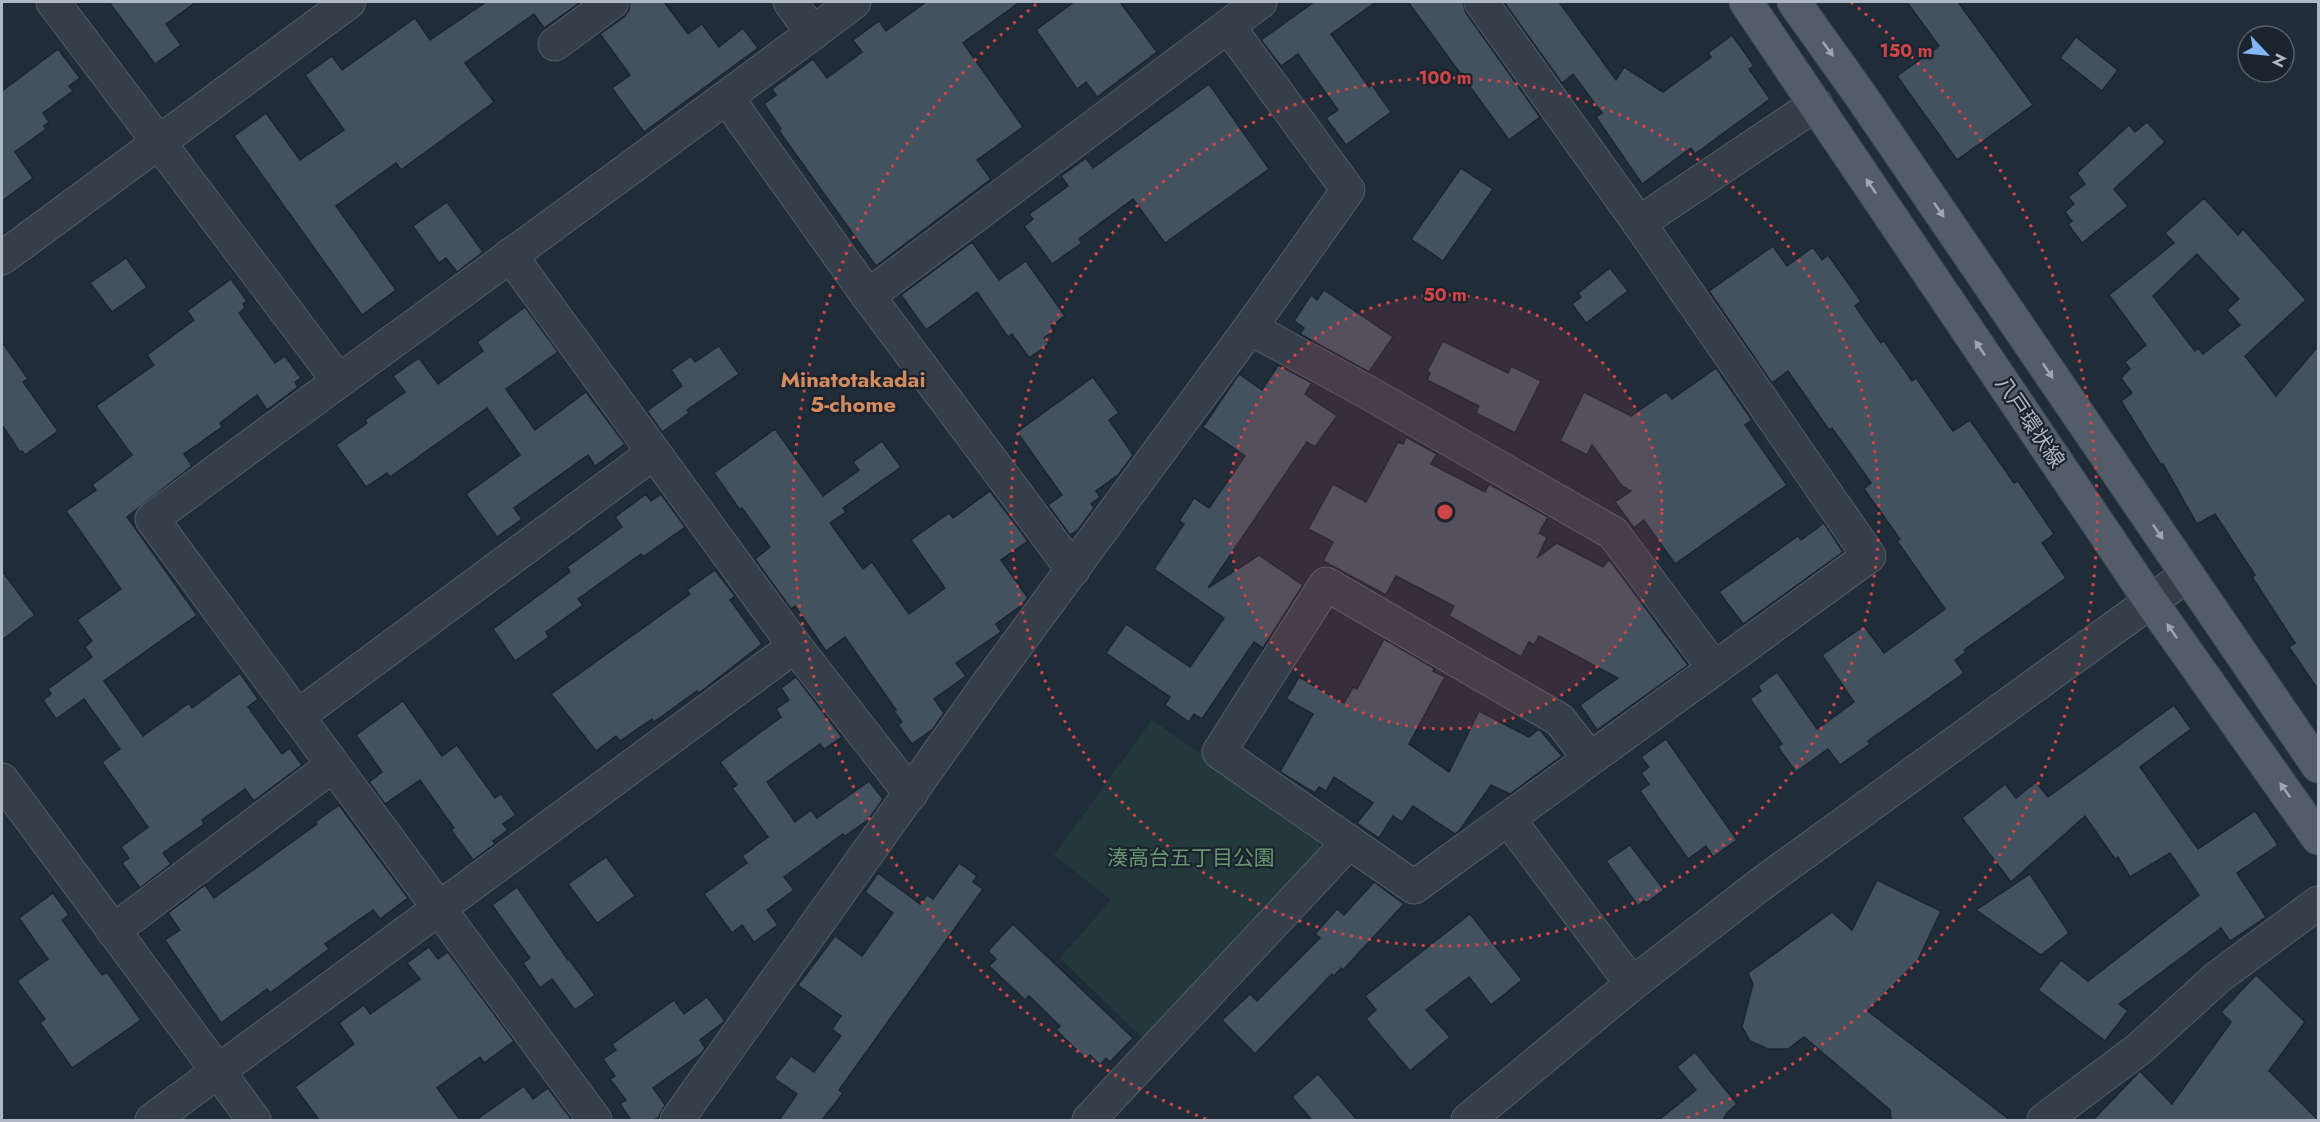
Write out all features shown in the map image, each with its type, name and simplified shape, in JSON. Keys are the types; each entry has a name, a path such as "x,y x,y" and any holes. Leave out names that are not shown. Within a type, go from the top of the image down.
{"main road":[{"name":"八戸環状線","path":"1746,2 2151,602 2319,838"},
{"name":"八戸環状線","path":"1794,2 1862,96 2319,766"}],"street":[{"path":"53,2 338,380"},
{"path":"2,258 349,2"},
{"path":"555,44 612,2"},
{"path":"790,2 813,33"},
{"path":"595,1120 152,519 854,2"},
{"path":"868,296 1260,2"},
{"path":"1480,2 1639,223 1869,556 1509,820 1414,887 1219,752 1326,584 1560,720 1590,759"},
{"path":"677,1120 1348,190 1228,26"},
{"path":"726,98 868,296 1072,570"},
{"path":"1639,223 1816,104"},
{"path":"510,255 652,454 795,646 910,794"},
{"path":"1250,328 1369,393 1613,533 1714,668"},
{"path":"298,716 652,454"},
{"path":"1467,1120 1632,984 1761,884 2187,575"},
{"path":"152,1120 439,911 795,646"},
{"path":"113,931 333,765"},
{"path":"2,780 254,1120"},
{"path":"1509,820 1632,984"},
{"path":"1089,1120 1349,842"},
{"path":"2043,1120 2139,1049 2218,977 2319,903"}],"green space":[{"name":"湊高台五丁目公園","path":"1152,720 1319,836 1319,855 1143,1039 1060,958 1111,900 1054,855"}],"building":[{"path":"109,2 196,2 166,24 181,45 155,64"},
{"path":"486,2 581,2 544,28 534,14 465,63 494,102 401,170 396,163 336,206 396,290 362,315 234,136 266,113 300,160 344,130 305,75 332,56 342,70 415,18 430,40"},
{"path":"630,2 664,2 688,34 702,24 719,47 743,28 758,48 644,132 612,88 630,75 600,34 624,17 629,10"},
{"path":"926,2 1020,2 963,43 1023,127 977,160 991,179 876,266 779,131 781,129 764,104 776,95 772,89 813,59 827,78 862,52 853,40 879,21 886,31"},
{"path":"1074,2 1120,2 1157,52 1097,97 1086,82 1077,89 1036,30"},
{"path":"1314,2 1376,2 1331,34 1369,87 1372,85 1391,112 1346,145 1326,118 1338,110 1298,54 1281,66 1261,40"},
{"path":"1408,2 1463,2 1466,13 1540,117 1509,140"},
{"path":"1504,2 1559,2 1616,80 1624,67 1663,92 1711,57 1708,53 1732,35 1754,66 1749,69 1770,99 1695,154 1691,148 1642,184 1596,117 1602,113 1573,74 1562,83"},
{"path":"1907,2 1958,2 2033,105 1957,160 1897,76 1939,46"},
{"path":"2076,37 2118,70 2102,91 2060,58"},
{"path":"58,49 80,78 69,86 73,91 43,113 49,122 44,126 46,129 15,152 33,178 2,201 2,91"},
{"path":"1209,84 1269,169 1165,243 1133,199 1079,239 1082,243 1052,264 1024,226 1033,219 1029,214 1068,186 1061,176 1086,158 1093,168"},
{"path":"2147,122 2165,142 2114,189 2128,206 2082,243 2068,224 2072,221 2065,212 2074,204 2068,197 2085,184 2077,173 2129,125 2135,132"},
{"path":"1461,168 1493,189 1443,261 1411,239"},
{"path":"2204,198 2238,235 2243,229 2306,300 2245,356 2276,396 2319,345 2319,691 2289,647 2295,643 2252,577 2255,575 2215,514 2197,524 2163,464 2161,465 2121,401 2132,393 2121,378 2130,369 2125,362 2146,345 2109,295 2174,243 2165,233","holes":["2197,254 2239,299 2227,310 2240,325 2203,354 2198,348 2195,351 2153,296"]},
{"path":"447,202 483,252 457,272 446,258 439,263 413,226"},
{"path":"972,242 999,280 1026,261 1065,316 1051,326 1054,331 1044,338 1049,344 1029,358 1012,334 1008,337 977,292 926,330 901,295"},
{"path":"1773,246 1787,266 1813,247 1822,260 1828,255 1861,301 1855,306 1881,343 1884,341 1912,381 1916,378 1953,431 1970,420 2014,483 2018,481 2054,534 2042,543 2066,578 1964,650 1966,652 1955,660 1964,673 1868,741 1870,744 1840,765 1828,749 1796,772 1778,747 1782,744 1750,699 1761,691 1758,686 1777,672 1817,729 1854,702 1822,655 1864,626 1884,653 1945,609 1897,541 1900,539 1864,489 1871,483 1832,428 1829,430 1788,371 1772,383 1709,291"},
{"path":"126,258 147,287 112,312 90,283"},
{"path":"1610,268 1628,291 1586,323 1572,304 1581,297 1578,293"},
{"path":"231,279 247,301 243,304 245,308 239,313 275,363 285,356 301,378 295,382 298,387 267,410 257,395 220,423 222,427 184,454 192,466 127,517 197,615 104,681 143,736 189,703 192,708 240,673 258,699 248,707 282,754 290,748 302,765 254,801 245,789 202,820 204,824 163,853 171,864 140,888 122,863 129,858 121,847 148,827 102,762 120,749 84,699 56,719 43,700 51,694 48,689 92,657 85,647 92,641 77,620 121,589 66,511 96,490 92,485 132,455 96,406 154,365 147,355 194,320 187,311"},
{"path":"1324,290 1393,337 1369,372 1300,334 1304,328 1294,321 1311,295 1317,300"},
{"path":"525,307 558,352 506,389 535,430 586,392 625,444 595,466 588,455 514,508 522,519 497,537 466,494 520,455 487,408 390,477 387,473 366,487 336,445 367,423 365,420 405,392 393,376 419,358 438,384 483,351 477,342"},
{"path":"1443,341 1508,373 1511,366 1541,381 1515,433 1476,413 1479,406 1427,380 1430,373 1427,371"},
{"path":"2,342 28,379 23,382 58,431 25,455 22,451 20,452 2,425"},
{"path":"719,346 739,374 687,410 689,413 662,432 647,411 682,386 671,370 691,356 695,362"},
{"path":"1278,365 1312,383 1305,394 1337,416 1315,447 1307,442 1208,588 1259,555 1303,585 1263,648 1254,642 1202,719 1194,714 1189,722 1165,705 1170,697 1106,653 1126,624 1190,667 1224,618 1154,569 1184,524 1179,521 1194,498 1209,508 1245,456 1203,427 1239,374 1262,390"},
{"path":"1716,368 1752,420 1745,425 1787,485 1675,564 1644,520 1634,528 1615,502 1631,491 1622,486 1592,445 1587,455 1560,441 1584,392 1631,416 1666,392 1672,399"},
{"path":"1093,377 1119,413 1109,420 1133,455 1118,475 1096,491 1100,497 1091,504 1094,508 1078,530 1070,535 1048,505 1062,495 1017,432"},
{"path":"775,429 823,496 859,470 853,462 882,441 901,467 843,508 846,512 830,523 863,569 872,562 909,614 945,588 911,540 949,513 953,518 990,491 1028,541 1001,560 1028,598 996,624 1001,632 956,663 966,676 934,699 944,713 933,729 912,744 898,725 902,722 894,711 896,710 845,637 826,651 795,606 791,609 755,559 770,547 714,473"},
{"path":"1406,437 1437,454 1431,464 1485,492 1489,484 1548,517 1539,533 1547,537 1538,557 1557,543 1603,567 1608,560 1612,563 1688,665 1597,730 1580,705 1618,678 1539,636 1534,645 1529,642 1521,657 1449,616 1454,606 1396,576 1386,595 1323,561 1333,542 1308,529 1333,484 1366,502 1398,442 1403,444"},
{"path":"646,494 651,501 661,494 685,527 643,557 641,554 578,599 583,605 546,632 549,637 515,661 493,629 570,572 567,567 622,527 615,517"},
{"path":"1824,523 1843,552 1743,624 1719,592 1798,536 1801,540"},
{"path":"715,570 735,596 730,600 762,644 699,693 697,691 654,722 652,719 620,741 616,736 596,751 551,694 690,594 687,590"},
{"path":"2,571 35,615 2,640"},
{"path":"1384,639 1434,668 1433,671 1445,677 1409,744 1449,772 1479,711 1529,737 1539,729 1562,756 1510,794 1491,785 1455,834 1413,806 1402,822 1393,816 1379,838 1357,823 1373,803 1334,777 1326,791 1319,787 1315,793 1280,772 1313,714 1286,699 1299,677 1344,703 1353,687 1357,689"},
{"path":"796,677 842,737 824,749 820,744 767,782 795,822 811,810 817,818 869,781 883,799 868,820 845,836 843,834 784,877 794,890 767,910 778,925 754,942 742,925 732,933 704,894 747,863 742,856 768,837 732,788 737,785 720,762 781,717 776,709 789,700 781,688"},
{"path":"403,701 442,756 457,745 495,798 501,794 516,815 503,824 508,830 493,841 495,844 473,860 451,830 454,828 420,780 385,804 369,782 382,772 356,735"},
{"path":"2174,705 2191,729 2140,767 2198,849 2255,811 2278,845 2237,873 2266,917 2230,941 2221,928 2119,1004 2128,1011 2105,1041 2038,990 2061,960 2088,981 2199,895 2170,853 2130,877 2118,857 2115,859 2085,816 2011,882 1962,818 2005,784 2016,798 2036,782 2048,797"},
{"path":"1666,739 1737,840 1713,857 1706,846 1688,859 1640,791 1649,784 1641,773 1649,767 1641,757"},
{"path":"339,805 408,898 380,919 373,910 325,944 329,949 270,993 267,989 221,1023 165,940 180,930 168,913 205,885 214,898 317,824 315,822"},
{"path":"1630,845 1664,890 1638,906 1606,861"},
{"path":"606,857 635,896 597,923 568,884"},
{"path":"959,863 977,876 973,882 983,889 839,1090 843,1093 822,1120 779,1120 797,1094 774,1078 791,1056 814,1072 841,1036 832,1029 841,1016 798,985 835,936 862,956 893,913 865,892 878,873 920,904 927,895 933,899"},
{"path":"2030,874 2069,933 2041,955 1976,910"},
{"path":"1877,880 1941,911 1918,960 1868,1011 2010,1120 1891,1120 1890,1110 1804,1037 1788,1049 1768,1049 1750,1041 1742,1027 1753,984 1748,973 1832,912 1852,930"},
{"path":"1374,882 1404,904 1343,970 1341,968 1334,976 1332,974 1255,1054 1222,1020 1250,994 1257,1001 1320,938 1315,934 1337,909 1344,915"},
{"path":"517,887 595,995 575,1010 552,979 540,988 523,963 530,958 492,905"},
{"path":"53,893 69,915 62,920 102,975 107,972 141,1020 72,1068 40,1023 45,1019 17,981 48,959 19,918"},
{"path":"1470,914 1522,980 1491,1005 1469,977 1426,1010 1450,1037 1410,1071 1366,1019 1376,1010 1365,996"},
{"path":"1013,924 1133,1038 1110,1062 1106,1058 1100,1065 1090,1055 1086,1059 1056,1030 1060,1026 1029,996 1025,1000 989,966 996,959 988,951"},
{"path":"429,947 438,959 448,952 514,1041 484,1063 480,1057 437,1088 460,1120 319,1120 295,1087 354,1044 339,1023 364,1005 370,1014 420,979 407,963"},
{"path":"2256,975 2305,1022 2269,1071 2318,1120 2093,1120 2140,1071 2172,1104 2231,1022 2221,1012"},
{"path":"707,997 725,1021 700,1040 705,1048 702,1053 653,1088 665,1105 658,1118 631,1120 620,1104 626,1100 610,1079 615,1076 603,1059 616,1050 612,1044 674,1000 684,1014"},
{"path":"1695,1052 1737,1104 1723,1120 1659,1120 1696,1090 1677,1067"},
{"path":"1318,1074 1357,1120 1312,1120 1292,1097"},
{"path":"524,1086 533,1099 548,1088 572,1120 476,1120"}],"district":[{"name":"Minatotakadai 5-chome","path":"853,392"}]}
